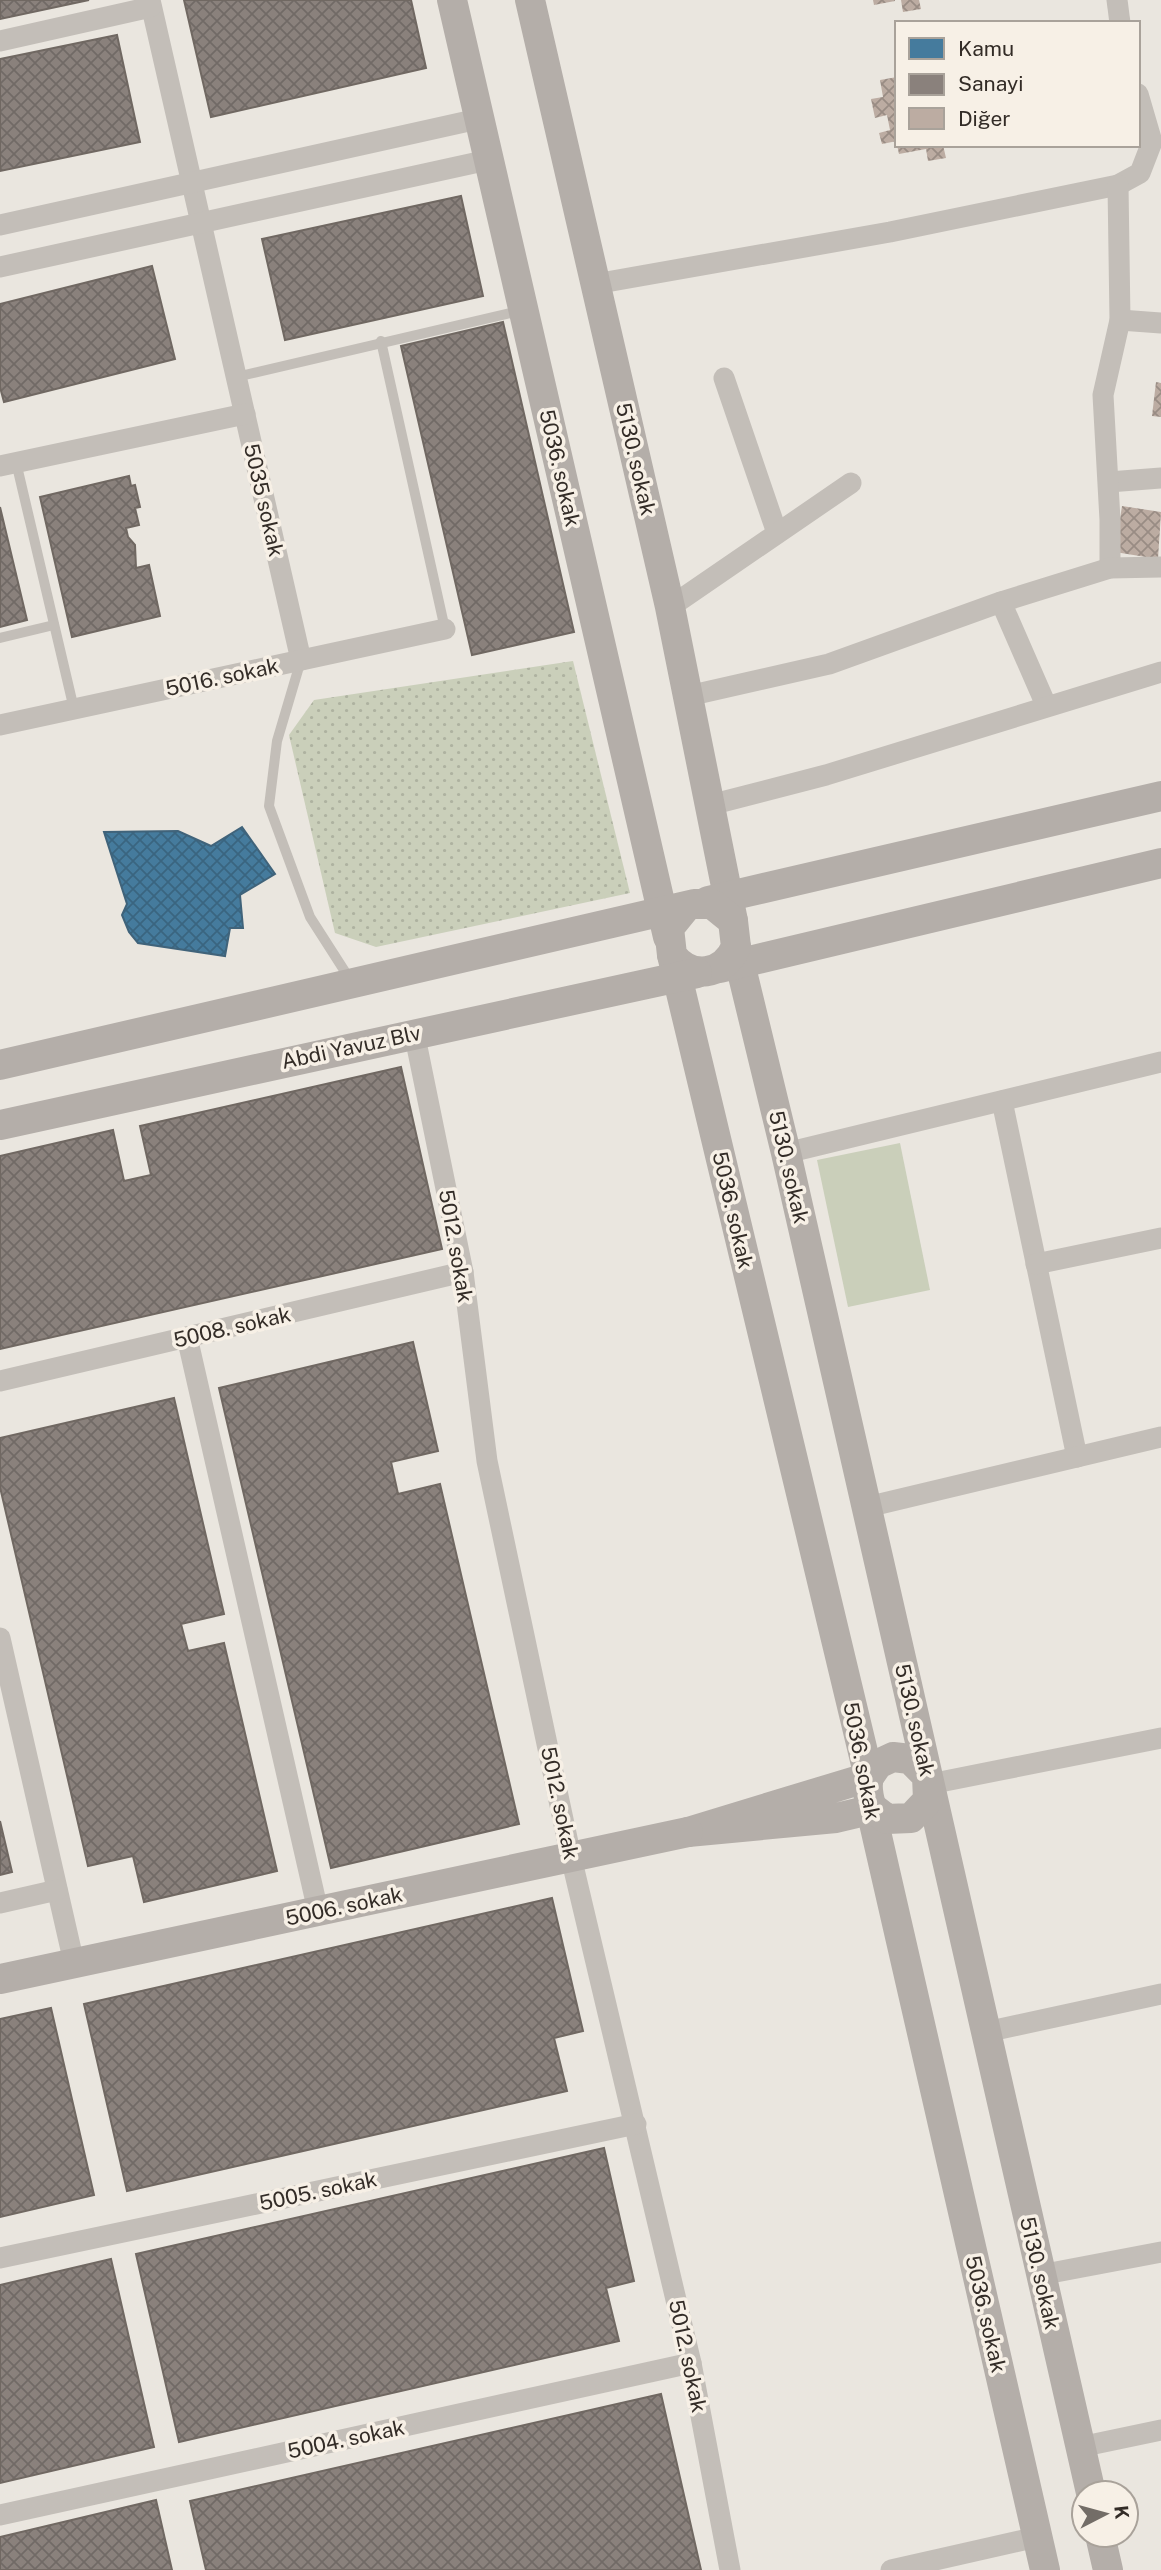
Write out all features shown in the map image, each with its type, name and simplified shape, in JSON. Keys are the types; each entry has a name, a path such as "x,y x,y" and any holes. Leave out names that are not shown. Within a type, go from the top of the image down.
{"main road":[{"name":"5036. sokak","path":"452,0 523,310 702,938 869,1777 867,1794 874,1809 874,1823 1045,2570"},
{"name":"5130. sokak","path":"530,0 670,607 710,805 702,938 786,1153 1088,2479"},
{"path":"702,938 1161,796"},
{"path":"0,1065 354,985 702,938 1161,863"},
{"name":"Abdi Yavuz Blv","path":"0,1125 414,1032 702,938"},
{"path":"902,1757 923,1769 930,1784 924,1808 911,1818 887,1819 874,1809 836,1818 688,1832 869,1777 878,1764 902,1757"},
{"name":"5006. sokak","path":"0,1979 688,1832"},
{"path":"1103,2549 1108,2570"}],"street":[{"path":"1117,0 1120,21"},
{"path":"0,41 150,3"},
{"name":"5035 sokak","path":"150,3 301,660"},
{"path":"595,284 890,232 1118,185 1140,173 1152,142 1140,101"},
{"path":"0,225 478,119"},
{"path":"0,267 488,160"},
{"path":"1110,568 1109,481 1103,395 1120,320 1118,185"},
{"path":"1120,320 1161,323"},
{"path":"724,378 777,533"},
{"path":"8,464 245,414"},
{"path":"1109,481 1161,478"},
{"path":"670,607 851,483"},
{"path":"688,696 829,664 1001,602 1110,568 1161,567"},
{"path":"1001,602 1046,705"},
{"name":"5016. sokak","path":"0,725 444,629"},
{"path":"710,805 826,775 1046,705 1161,672"},
{"name":"5012. sokak","path":"414,1032 463,1272 487,1461 571,1857 691,2363 730,2570"},
{"path":"786,1153 1161,1062"},
{"path":"1002,1101 1077,1457"},
{"path":"1036,1264 1161,1238"},
{"name":"5008. sokak","path":"0,1381 463,1272"},
{"path":"187,1337 317,1911"},
{"path":"867,1507 1161,1437"},
{"path":"1,1644 74,1963"},
{"path":"930,1784 1161,1738"},
{"path":"0,1903 57,1890"},
{"path":"986,2032 1161,1994"},
{"name":"5005. sokak","path":"0,2258 636,2124"},
{"path":"1041,2275 1161,2252"},
{"name":"5004. sokak","path":"0,2515 691,2363"},
{"path":"1080,2447 1161,2430"},
{"path":"891,2570 1037,2537"}],"lane":[{"path":"236,377 523,310"},
{"path":"381,341 444,629"},
{"path":"8,464 54,625 74,709"},
{"path":"0,638 54,625"},
{"name":"5035 sokak","path":"301,660 277,741 269,806 310,917 354,985"}],"green space":[{"path":"573,661 630,893 376,947 335,933 289,735 314,700"},
{"path":"900,1143 930,1290 848,1307 817,1160"}],"building: Kamu":[{"path":"242,827 275,874 240,895 243,928 230,928 225,956 138,943 129,932 122,915 127,904 104,832 178,831 211,846"}],"building: Sanayi":[{"path":"0,0 89,0 0,19"},
{"path":"184,0 411,0 426,68 211,117"},
{"path":"117,35 140,142 0,171 0,59"},
{"path":"461,196 483,296 285,340 262,239"},
{"path":"152,266 175,359 4,402 0,387 0,304"},
{"path":"503,322 574,632 472,655 401,346"},
{"path":"129,476 131,486 135,485 140,507 135,508 139,525 126,528 128,537 135,545 136,568 149,565 160,616 72,637 40,497"},
{"path":"0,507 27,620 0,627"},
{"path":"401,1067 442,1249 0,1349 0,1156 113,1130 124,1181 151,1175 140,1126"},
{"path":"413,1342 438,1451 391,1462 398,1494 440,1484 519,1824 331,1868 219,1388"},
{"path":"174,1398 224,1614 181,1624 188,1651 224,1643 277,1871 144,1902 133,1856 88,1866 0,1487 0,1438"},
{"path":"0,1821 12,1872 0,1875"},
{"path":"552,1898 583,2031 554,2038 567,2091 127,2191 84,2004"},
{"path":"51,2008 94,2195 0,2217 0,2019"},
{"path":"604,2148 634,2281 606,2288 619,2341 179,2442 136,2254"},
{"path":"111,2259 154,2447 0,2483 0,2285"},
{"path":"661,2394 701,2570 206,2570 190,2501"},
{"path":"156,2500 172,2570 0,2570 0,2537"}],"building: Diğer":[{"path":"873,0 895,0 895,1 874,5"},
{"path":"901,0 919,0 921,9 903,12"},
{"path":"895,77 895,141 882,144 879,133 890,130 887,115 875,118 871,99 883,97 880,80"},
{"path":"897,147 943,147 946,158 928,161 926,149 899,154"},
{"path":"1156,382 1161,383 1161,417 1152,416"},
{"path":"1122,506 1161,512 1158,559 1115,552"}]}
